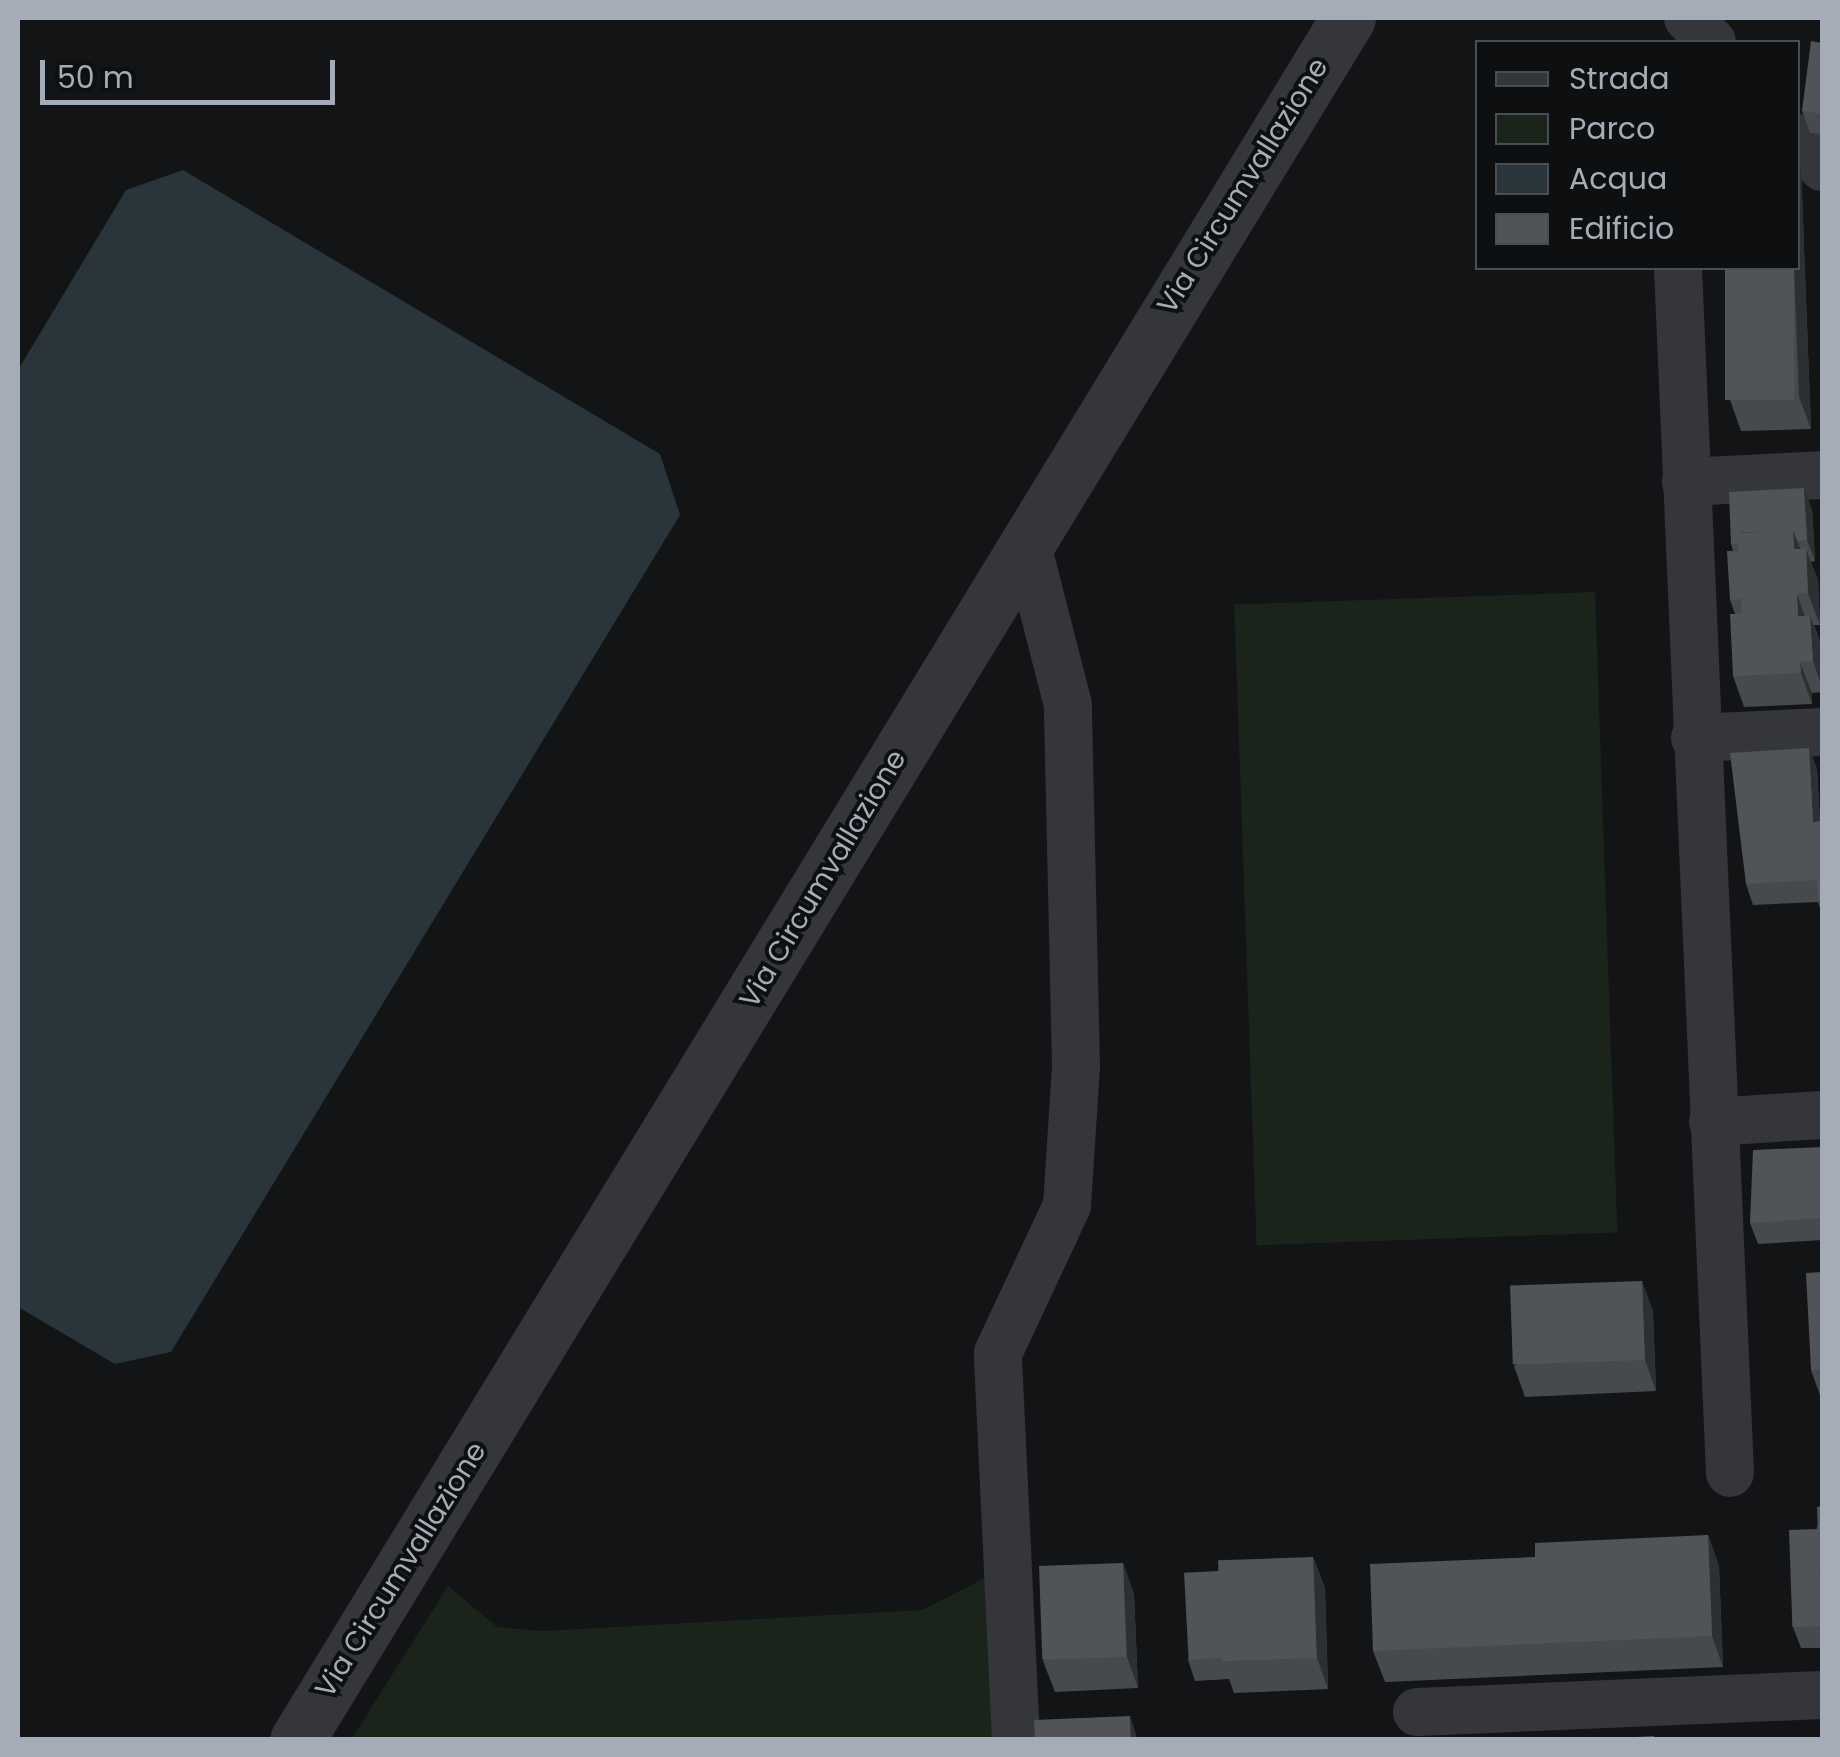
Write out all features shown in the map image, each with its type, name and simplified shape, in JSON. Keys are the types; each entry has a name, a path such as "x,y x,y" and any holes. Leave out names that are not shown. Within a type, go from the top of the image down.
{"street":[{"name":"Via Circumvallazione","path":"297,1740 1348,18"},
{"path":"1688,18 1710,40"},
{"path":"1800,140 1822,167"},
{"path":"1678,270 1695,738 1730,1473"},
{"path":"1686,482 1822,474"},
{"path":"1016,1740 998,1353 1067,1206 1076,1066 1068,705 1026,541"},
{"path":"1695,738 1822,732"},
{"path":"1713,1122 1822,1114"},
{"path":"1417,1712 1822,1695"}],"green space":[{"path":"1595,592 1617,1233 1257,1245 1234,605"},
{"path":"989,1576 997,1739 351,1740 448,1586 497,1627 542,1631 922,1610"}],"water":[{"path":"183,170 660,454 680,515 171,1352 115,1364 18,1307 18,370 126,190"}],"building":[{"path":"1811,41 1822,43 1822,114 1802,111"},
{"path":"1725,270 1794,270 1794,400 1725,400"},
{"path":"1804,488 1807,540 1797,541 1793,530 1738,533 1738,544 1731,544 1729,492"},
{"path":"1793,530 1794,549 1806,549 1808,593 1797,594 1798,616 1810,616 1813,661 1800,662 1801,673 1733,676 1730,614 1742,614 1741,599 1730,600 1727,551 1738,551 1738,533"},
{"path":"1809,748 1813,822 1822,821 1822,900 1818,900 1817,880 1746,884 1730,753"},
{"path":"1822,1147 1822,1218 1750,1223 1753,1150"},
{"path":"1822,1272 1822,1369 1811,1370 1806,1273"},
{"path":"1642,1281 1645,1360 1513,1365 1510,1286"},
{"path":"1822,1506 1822,1635 1817,1507"},
{"path":"1818,1529 1821,1626 1792,1627 1789,1530"},
{"path":"1708,1535 1712,1636 1373,1651 1370,1564 1535,1557 1535,1543"},
{"path":"1313,1557 1317,1658 1222,1661 1218,1560"},
{"path":"1123,1563 1126,1657 1042,1660 1039,1566"},
{"path":"1219,1571 1224,1658 1189,1660 1184,1573"},
{"path":"1130,1716 1131,1740 1035,1740 1034,1720"},
{"path":"1654,1736 1654,1740 1580,1740"}]}
